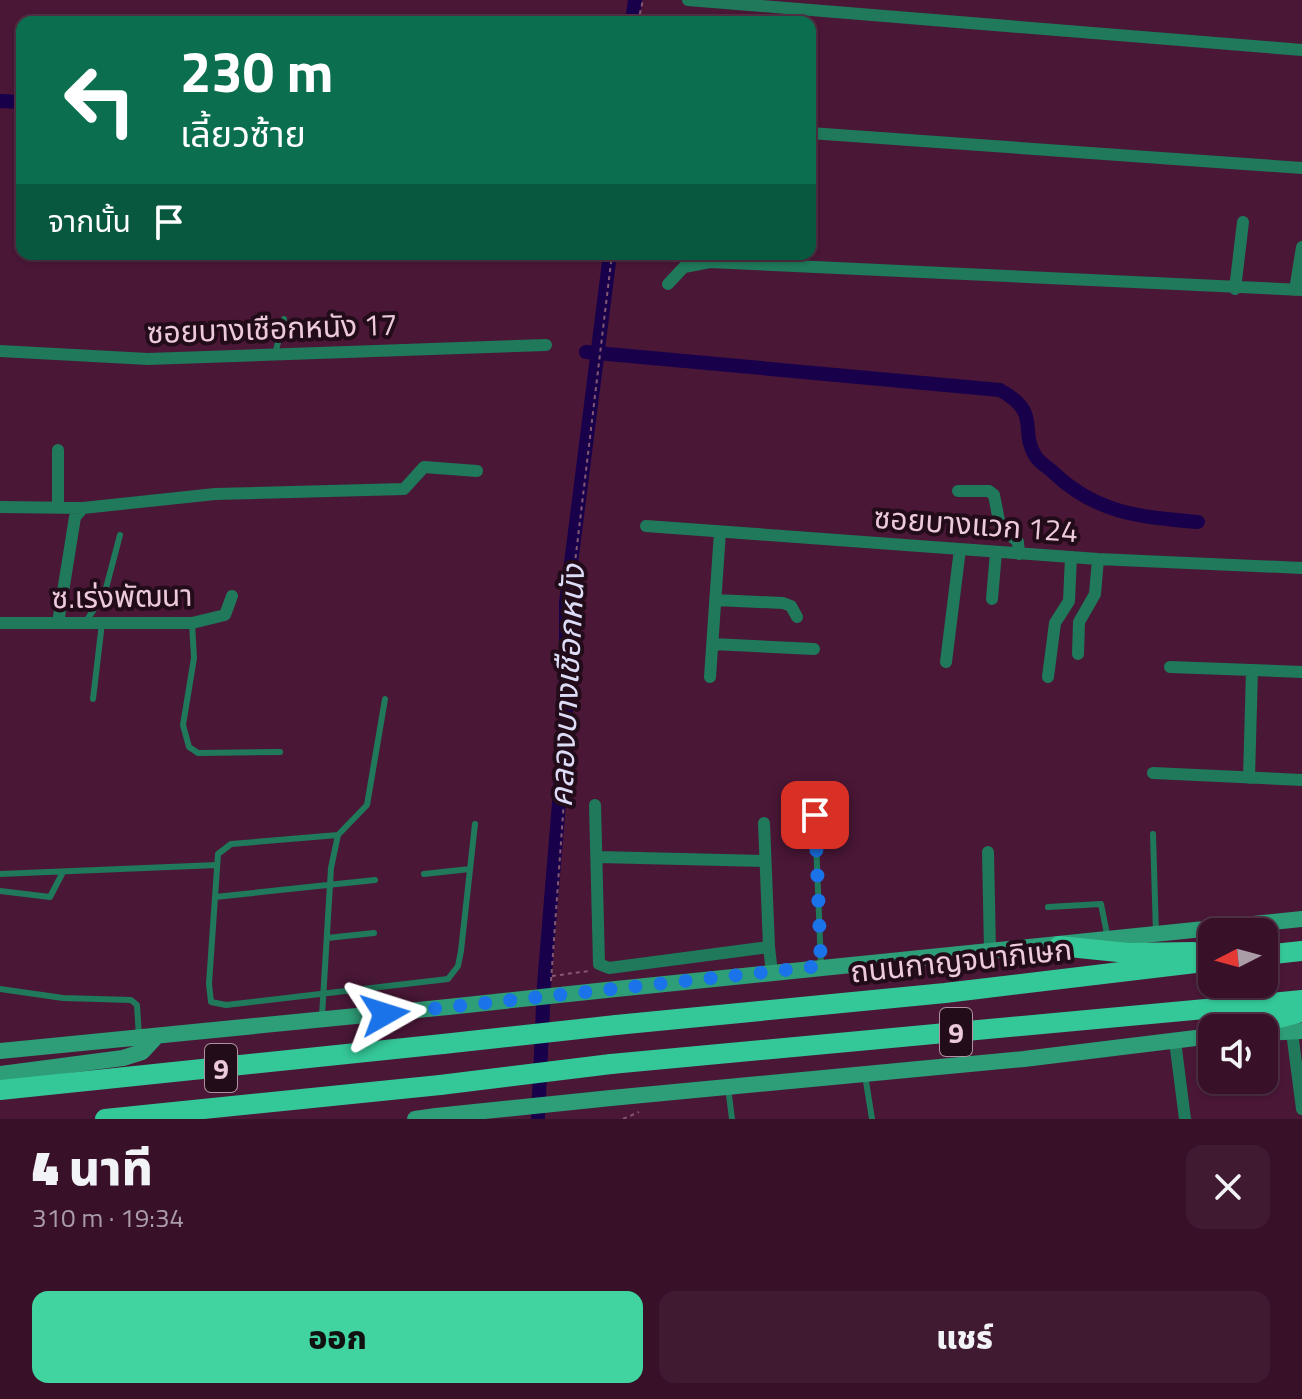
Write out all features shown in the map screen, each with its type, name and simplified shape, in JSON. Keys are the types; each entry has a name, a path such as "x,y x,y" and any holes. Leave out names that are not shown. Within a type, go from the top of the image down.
{"highway":[{"path":"1059,946 1128,953 1198,951"},
{"path":"1278,953 1302,951"},
{"name":"ถนนกาญจนาภิเษก","path":"0,1090 945,993 1198,963"},
{"name":"9","path":"105,1119 611,1064 1302,1000"},
{"path":"1278,1018 1302,1012"}],"main road":[{"path":"0,1051 1302,919"},
{"path":"0,1074 123,1058 142,1052 148,1037"},
{"path":"415,1119 1198,1038"}],"street":[{"path":"688,0 1302,50"},
{"path":"816,133 1302,168"},
{"path":"1235,289 1243,222"},
{"path":"668,284 684,267 710,262 794,268 994,273 1235,289 1299,290 1302,247"},
{"name":"ซอยบางเชือกหนัง 17","path":"0,351 148,359 546,345"},
{"path":"58,450 58,506"},
{"path":"0,506 83,508 215,494 404,489 424,467 477,471"},
{"path":"958,491 989,491 994,495 1000,526 1018,542 1019,554"},
{"path":"58,623 75,517 83,508"},
{"name":"ซอยบางแวก 124","path":"646,526 1019,554 1302,568"},
{"path":"710,677 720,532"},
{"path":"946,662 960,549"},
{"path":"992,599 996,552"},
{"path":"1048,677 1055,623 1069,601 1071,557"},
{"path":"1078,654 1079,622 1095,594 1098,559"},
{"name":"ซ.เร่งพัฒนา","path":"0,623 192,623 225,615 232,596"},
{"path":"715,600 783,603 791,606 797,617"},
{"path":"713,644 814,649"},
{"path":"1170,667 1302,672"},
{"path":"1249,778 1252,670"},
{"path":"1153,773 1302,780"},
{"path":"595,805 599,964 609,968 769,947"},
{"path":"764,823 772,973"},
{"path":"988,852 990,951"},
{"path":"598,857 765,861"},
{"path":"1297,1031 1302,1109"},
{"path":"1175,1041 1185,1119"}],"lane":[{"path":"275,355 284,319"},
{"path":"85,623 105,592 120,535"},
{"path":"93,699 102,623"},
{"path":"192,623 194,658 183,725 189,747 198,753 280,752"},
{"path":"322,1020 331,886 338,835 367,805 385,699"},
{"path":"815,815 821,966"},
{"path":"338,835 231,844 218,854 209,984 211,1002 226,1005 448,979 458,966 461,951 475,824"},
{"path":"1153,834 1156,935"},
{"path":"0,874 217,865"},
{"path":"424,874 470,869"},
{"path":"0,891 50,897 63,872"},
{"path":"215,897 375,880"},
{"path":"1048,907 1101,904 1108,940"},
{"path":"327,938 374,933"},
{"path":"0,989 63,998 131,1000 137,1005 148,1037"},
{"path":"865,1074 872,1119"},
{"path":"728,1087 732,1119"}],"path":[{"path":"550,992 570,717 570,604 611,260"},
{"path":"551,977 609,968"},
{"path":"623,1119 639,1112"}],"waterway":[{"name":"คลองบางเชือกหนัง","path":"633,16 635,0"},
{"path":"0,101 16,102"},
{"name":"คลองบางเชือกหนัง","path":"538,1119 544,985 566,718 566,603 609,260"},
{"path":"586,352 1000,390 1013,399 1026,415 1029,439 1036,457 1087,498 1139,515 1198,522"}],"route":[{"path":"385,1014 821,966 815,815"}]}
